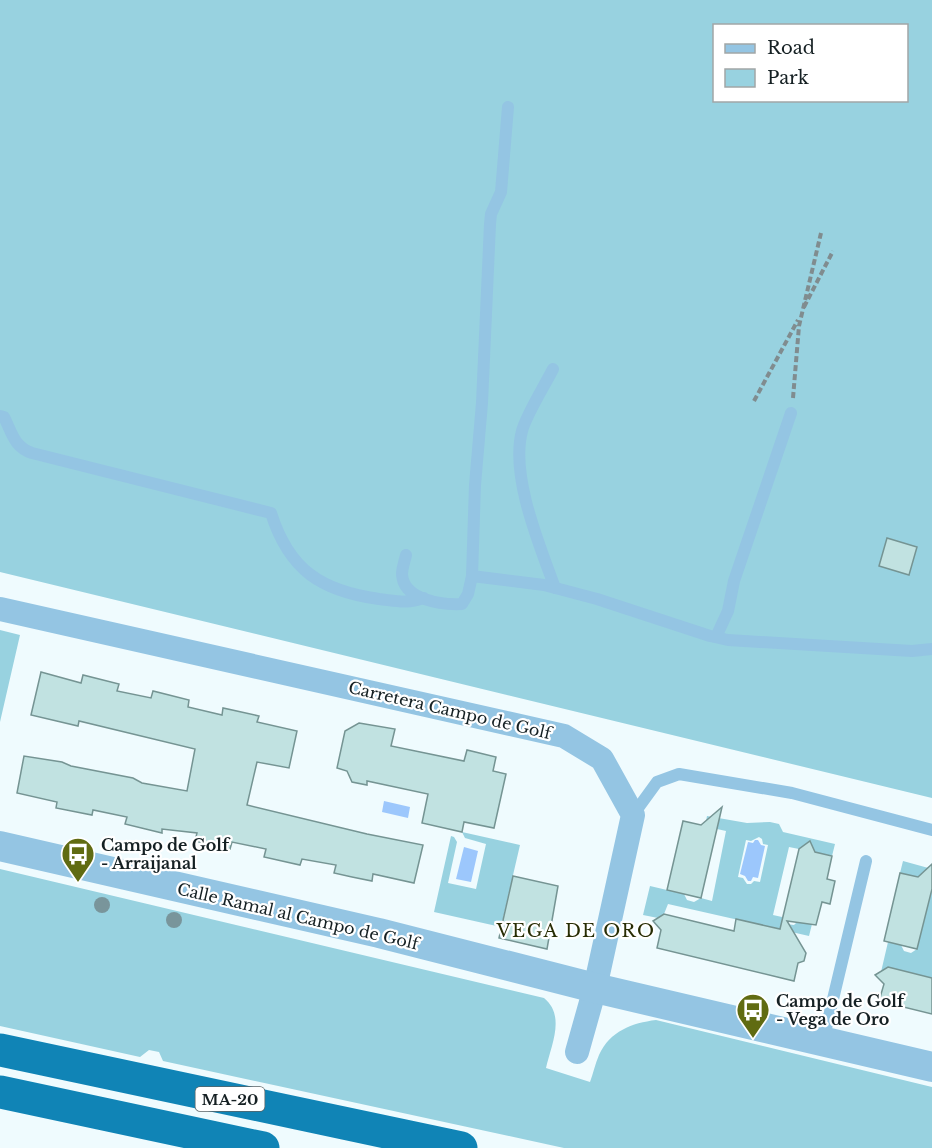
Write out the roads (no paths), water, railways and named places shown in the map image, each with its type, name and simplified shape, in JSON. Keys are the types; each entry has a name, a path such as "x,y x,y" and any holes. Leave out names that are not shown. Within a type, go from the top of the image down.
{"highway":[{"name":"MA-20","path":"0,1050 461,1148"},
{"name":"MA-20","path":"0,1092 263,1148"}],"street":[{"name":"Carretera Campo de Golf","path":"0,609 564,735 602,759 633,815"},
{"path":"577,1052 595,988 633,815"},
{"name":"Calle Ramal al Campo de Golf","path":"0,846 379,933 595,988"},
{"path":"595,988 932,1067"}],"lane":[{"path":"406,555 402,574 407,587 434,602 462,604 468,594 472,576 490,224 491,214 501,192 508,107"},
{"path":"553,369 522,431 520,455 524,495 555,588"},
{"path":"722,639 734,581 791,413"},
{"path":"0,416 4,417 15,443 25,451 271,513 291,556 306,572 324,585 400,603 424,598"},
{"path":"472,576 555,588 722,639 912,651 932,650"},
{"path":"633,815 657,782 679,774 792,793 932,830"},
{"path":"823,1042 866,861"}],"place":[{"name":"Campo de Golf - Arraijanal","path":"78,883"},
{"name":"Campo de Golf - Vega de Oro","path":"753,1039"}],"district":[{"name":"VEGA DE ORO","path":"576,931"}]}
